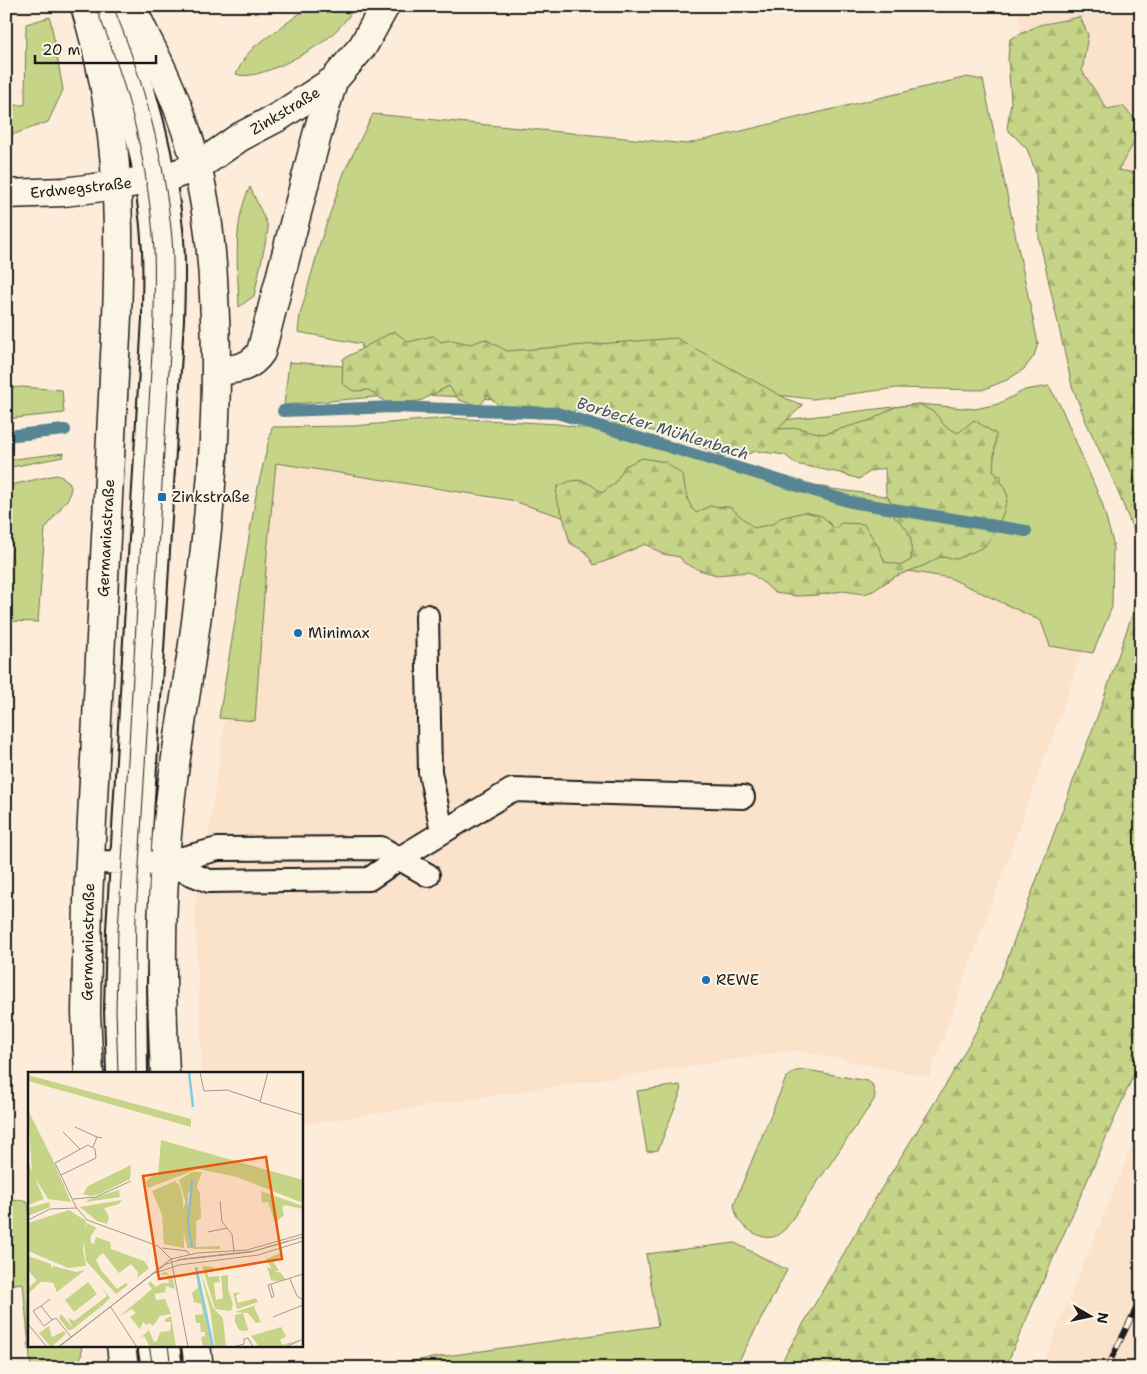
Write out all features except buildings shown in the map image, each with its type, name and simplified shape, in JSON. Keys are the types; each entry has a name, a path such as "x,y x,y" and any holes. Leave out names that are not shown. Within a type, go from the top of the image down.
{"main road":[{"name":"Germaniastraße","path":"85,6 94,34 106,86 111,120 117,186 119,240 117,316 90,862 86,1013 89,1072"},
{"path":"130,6 162,68 173,94 197,167 208,219 217,371 213,454 201,581 171,795 141,863 161,1006 165,1072"},
{"name":"Zinkstraße","path":"155,180 197,167 240,137 280,116 333,81 363,46 385,6"},
{"name":"Zinkstraße","path":"217,371 243,368 257,359 262,352 317,135 333,81"},
{"name":"Erdwegstraße","path":"6,194 64,192 155,180"},
{"path":"121,1346 124,1368"},
{"path":"196,1346 199,1368"}],"lane":[{"path":"95,6 124,82 136,130 155,180 172,239 172,320 135,980 136,1072"},
{"path":"113,6 142,87 155,180"},
{"path":"427,616 430,772 442,832"},
{"path":"141,863 209,881 368,879 512,790 743,796"},
{"path":"90,862 141,863 218,849 381,848 428,875"},
{"path":"118,1072 116,1010 141,863"},
{"path":"149,1346 153,1368"},
{"path":"168,1346 171,1368"}],"shaded area":[{"path":"1018,6 1141,6 1141,198 1059,177 1021,43"},
{"path":"266,461 1100,604 929,1077 794,1050 302,1125 302,1072 202,1072 195,904 210,824 231,672"},
{"path":"1141,1125 1141,1368 1041,1368 1137,1134"}],"green space":[{"path":"310,6 356,6 336,31 310,50 269,70 245,76 236,74 245,57 254,47"},
{"path":"50,17 63,90 48,122 6,137 6,105 25,105 26,24"},
{"path":"1080,17 1088,35 1082,71 1107,109 1123,106 1141,126 1118,170 1141,174 1141,1058 1005,1368 778,1368 878,1194 951,1076 979,1026 1005,965 1100,709 1133,612 1139,569 1135,534 1072,386 1039,238 1036,173 1027,149 1007,129 1011,102 1008,57 1010,39 1039,25"},
{"path":"967,77 983,80 1038,343 1034,356 1024,369 1007,380 982,390 896,388 813,399 361,350 362,344 298,332 300,315 321,240 345,170 373,114 687,144"},
{"path":"250,187 268,230 254,296 239,307 238,230 244,201"},
{"path":"394,331 408,342 433,336 441,342 451,340 471,344 485,339 507,351 676,338 787,399 803,405 778,429 798,428 823,434 871,420 895,407 919,404 935,413 945,426 958,433 974,420 996,434 993,470 1008,496 1003,514 995,533 984,547 957,559 940,557 894,577 873,591 864,594 843,591 796,596 775,593 749,572 717,575 699,570 684,563 680,557 663,554 645,544 594,565 586,552 570,543 556,499 557,487 576,480 586,482 602,493 615,483 625,466 642,458 665,462 683,475 688,500 696,513 710,506 730,507 754,528 773,524 780,518 805,512 822,516 835,529 841,523 864,524 878,546 885,562 902,565 911,560 911,540 908,531 894,517 892,504 886,494 885,468 871,471 859,479 796,464 785,455 756,451 737,458 719,454 666,433 617,425 584,404 567,416 537,418 501,408 488,395 480,406 459,400 449,386 420,401 387,403 369,390 353,391 342,383 343,359"},
{"path":"289,362 397,370 775,421 919,404 975,409 998,404 1025,390 1049,386 1061,407 1102,503 1113,543 1112,607 1093,653 1050,646 1041,621 950,578 879,566 688,551 645,544 510,500 276,463 267,554 255,721 219,718 256,495 272,427 353,426 448,418 558,424 603,431 686,455 832,489 999,511 1001,476 777,448 612,415 516,400 408,394 284,405"},
{"path":"22,387 62,390 64,413 6,419 6,388"},
{"path":"64,453 63,457 6,468 6,460"},
{"path":"56,475 68,481 71,487 69,497 45,529 38,622 6,621 12,543 6,542 6,486"},
{"path":"807,1070 867,1081 872,1084 875,1094 874,1100 786,1228 775,1236 763,1237 742,1225 736,1214 734,1204 786,1078 796,1071"},
{"path":"680,1085 681,1092 658,1150 647,1152 637,1091"},
{"path":"20,1200 28,1203 28,1336 23,1283 6,1285 6,1202"},
{"path":"735,1243 787,1270 735,1368 411,1368 404,1362 658,1326 646,1254"},
{"path":"29,1346 81,1346 82,1354 72,1368 31,1368"}],"waterway":[{"name":"Borbecker Mühlenbach","path":"283,411 395,407 557,413 851,502 1026,531"},
{"name":"Borbecker Mühlenbach","path":"6,436 65,430"}],"tram line":[{"path":"95,6 107,35 135,125 147,187 154,259 154,319 118,930 116,1010 118,1072"},
{"path":"113,6 134,63 152,121 169,209 173,259 172,319 136,914 136,1072"},
{"path":"149,1346 153,1368"},
{"path":"168,1346 171,1368"}],"railway":[{"path":"1107,1368 1141,1298"}],"place":[{"name":"Zinkstraße","path":"162,497"},
{"name":"Minimax","path":"298,633"},
{"name":"REWE","path":"706,980"}]}
